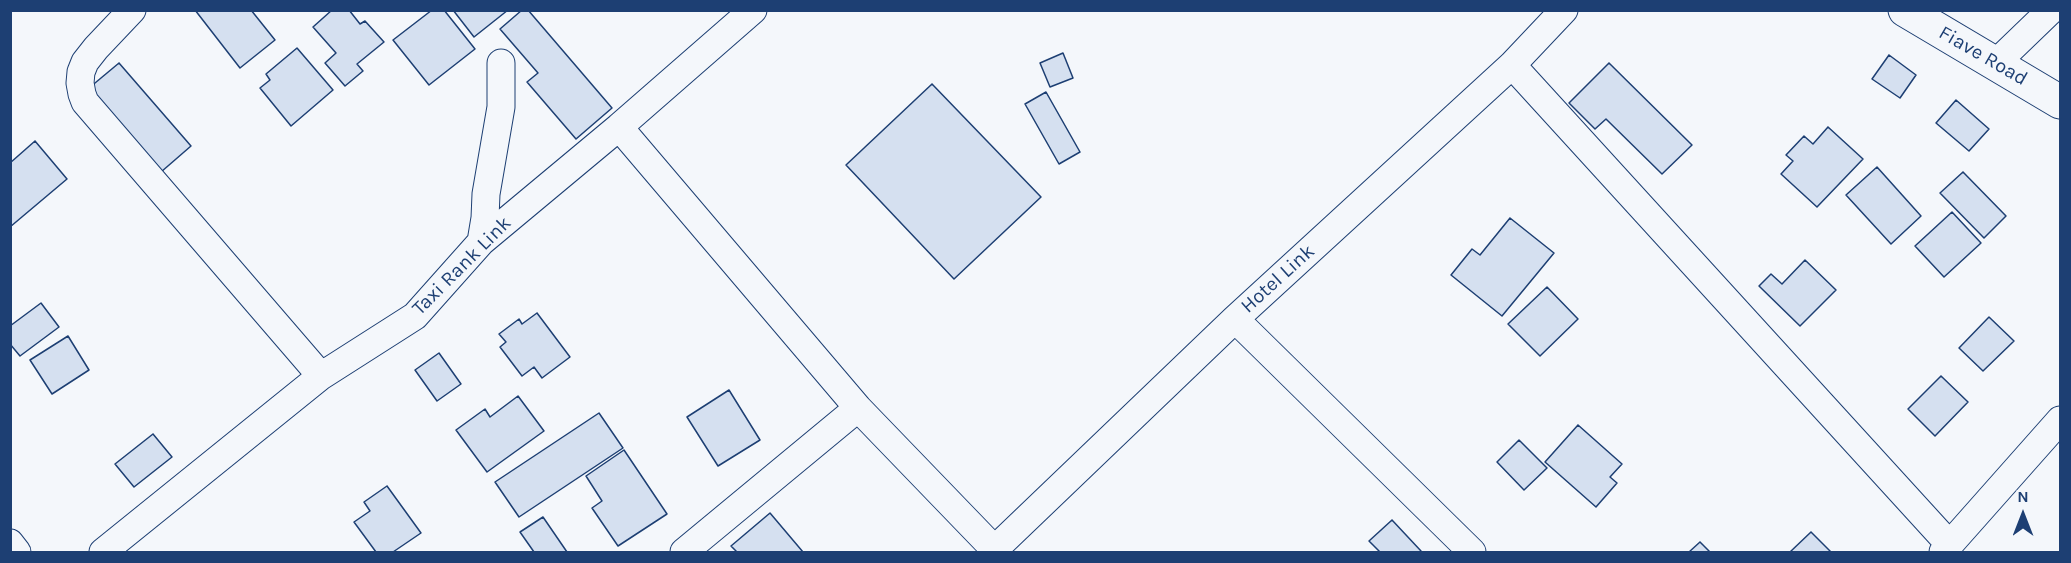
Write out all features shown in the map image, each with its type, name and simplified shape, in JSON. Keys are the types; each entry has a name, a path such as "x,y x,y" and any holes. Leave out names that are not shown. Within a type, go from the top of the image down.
{"street":[{"name":"Taxi Rank Link","path":"103,552 321,376 415,316 481,242 619,127 753,10"},
{"name":"Hotel Link","path":"996,551 1235,319 1512,65 1564,10"},
{"name":"Fiave Road","path":"1905,10 2061,102"},
{"path":"1995,64 2051,10"},
{"path":"131,11 86,62 81,72 81,94 321,376"},
{"path":"481,242 486,194 501,107 501,63"},
{"path":"1512,65 1947,548 2061,420"},
{"path":"619,127 728,258 858,408 996,551"},
{"path":"1235,319 1472,552"},
{"path":"684,552 858,408"},
{"path":"10,543 17,552"}],"building":[{"path":"195,10 251,10 275,40 240,68"},
{"path":"332,10 349,10 360,24 365,21 384,42 357,64 363,71 345,86 325,63 336,53 313,27"},
{"path":"432,10 444,10 475,49 429,85 393,40"},
{"path":"453,10 508,10 474,37"},
{"path":"522,10 528,10 612,108 576,139 527,82 538,73 500,29"},
{"path":"297,48 333,90 291,126 260,88 270,80 266,74"},
{"path":"1063,53 1073,78 1050,87 1040,63"},
{"path":"1889,55 1916,75 1900,98 1872,79"},
{"path":"119,63 191,146 161,172 89,88"},
{"path":"1609,63 1692,145 1662,174 1606,119 1595,129 1569,103"},
{"path":"932,84 1041,197 954,279 846,165"},
{"path":"1046,92 1080,152 1059,164 1025,104"},
{"path":"1956,100 1989,129 1969,151 1936,123"},
{"path":"1828,127 1863,159 1817,207 1781,174 1793,161 1786,155 1804,136 1813,144"},
{"path":"35,141 67,179 10,227 10,163"},
{"path":"1877,167 1921,216 1891,244 1846,195"},
{"path":"1963,172 2006,216 1984,238 1940,193"},
{"path":"1952,212 1981,243 1944,277 1915,246"},
{"path":"1510,218 1554,253 1502,316 1451,275 1472,249 1480,255"},
{"path":"1805,260 1836,290 1800,326 1759,286 1771,274 1782,284"},
{"path":"1547,287 1578,319 1540,356 1508,324"},
{"path":"41,303 59,327 20,356 10,344 10,326"},
{"path":"537,313 570,357 542,378 534,367 522,376 500,347 506,342 499,334 519,319 522,324"},
{"path":"1989,317 2014,341 1983,371 1959,348"},
{"path":"68,336 89,370 52,394 30,360"},
{"path":"439,353 461,384 437,401 415,370"},
{"path":"1941,376 1968,402 1935,436 1908,409"},
{"path":"729,390 760,440 718,466 687,417"},
{"path":"518,396 544,431 487,472 456,430 485,409 490,417"},
{"path":"599,413 623,448 519,517 495,482"},
{"path":"1578,425 1622,464 1610,477 1617,483 1596,507 1545,462"},
{"path":"153,434 172,457 134,487 115,464"},
{"path":"1519,440 1547,468 1524,490 1497,462"},
{"path":"624,450 667,514 618,546 592,508 602,501 586,476"},
{"path":"387,486 421,533 393,552 376,552 354,522 370,511 364,502"},
{"path":"770,513 803,552 737,552 731,546"},
{"path":"543,517 567,552 534,552 520,532"},
{"path":"1392,520 1420,552 1380,552 1369,541"},
{"path":"1811,532 1831,552 1790,552"},
{"path":"1700,542 1710,552 1689,552"}]}
